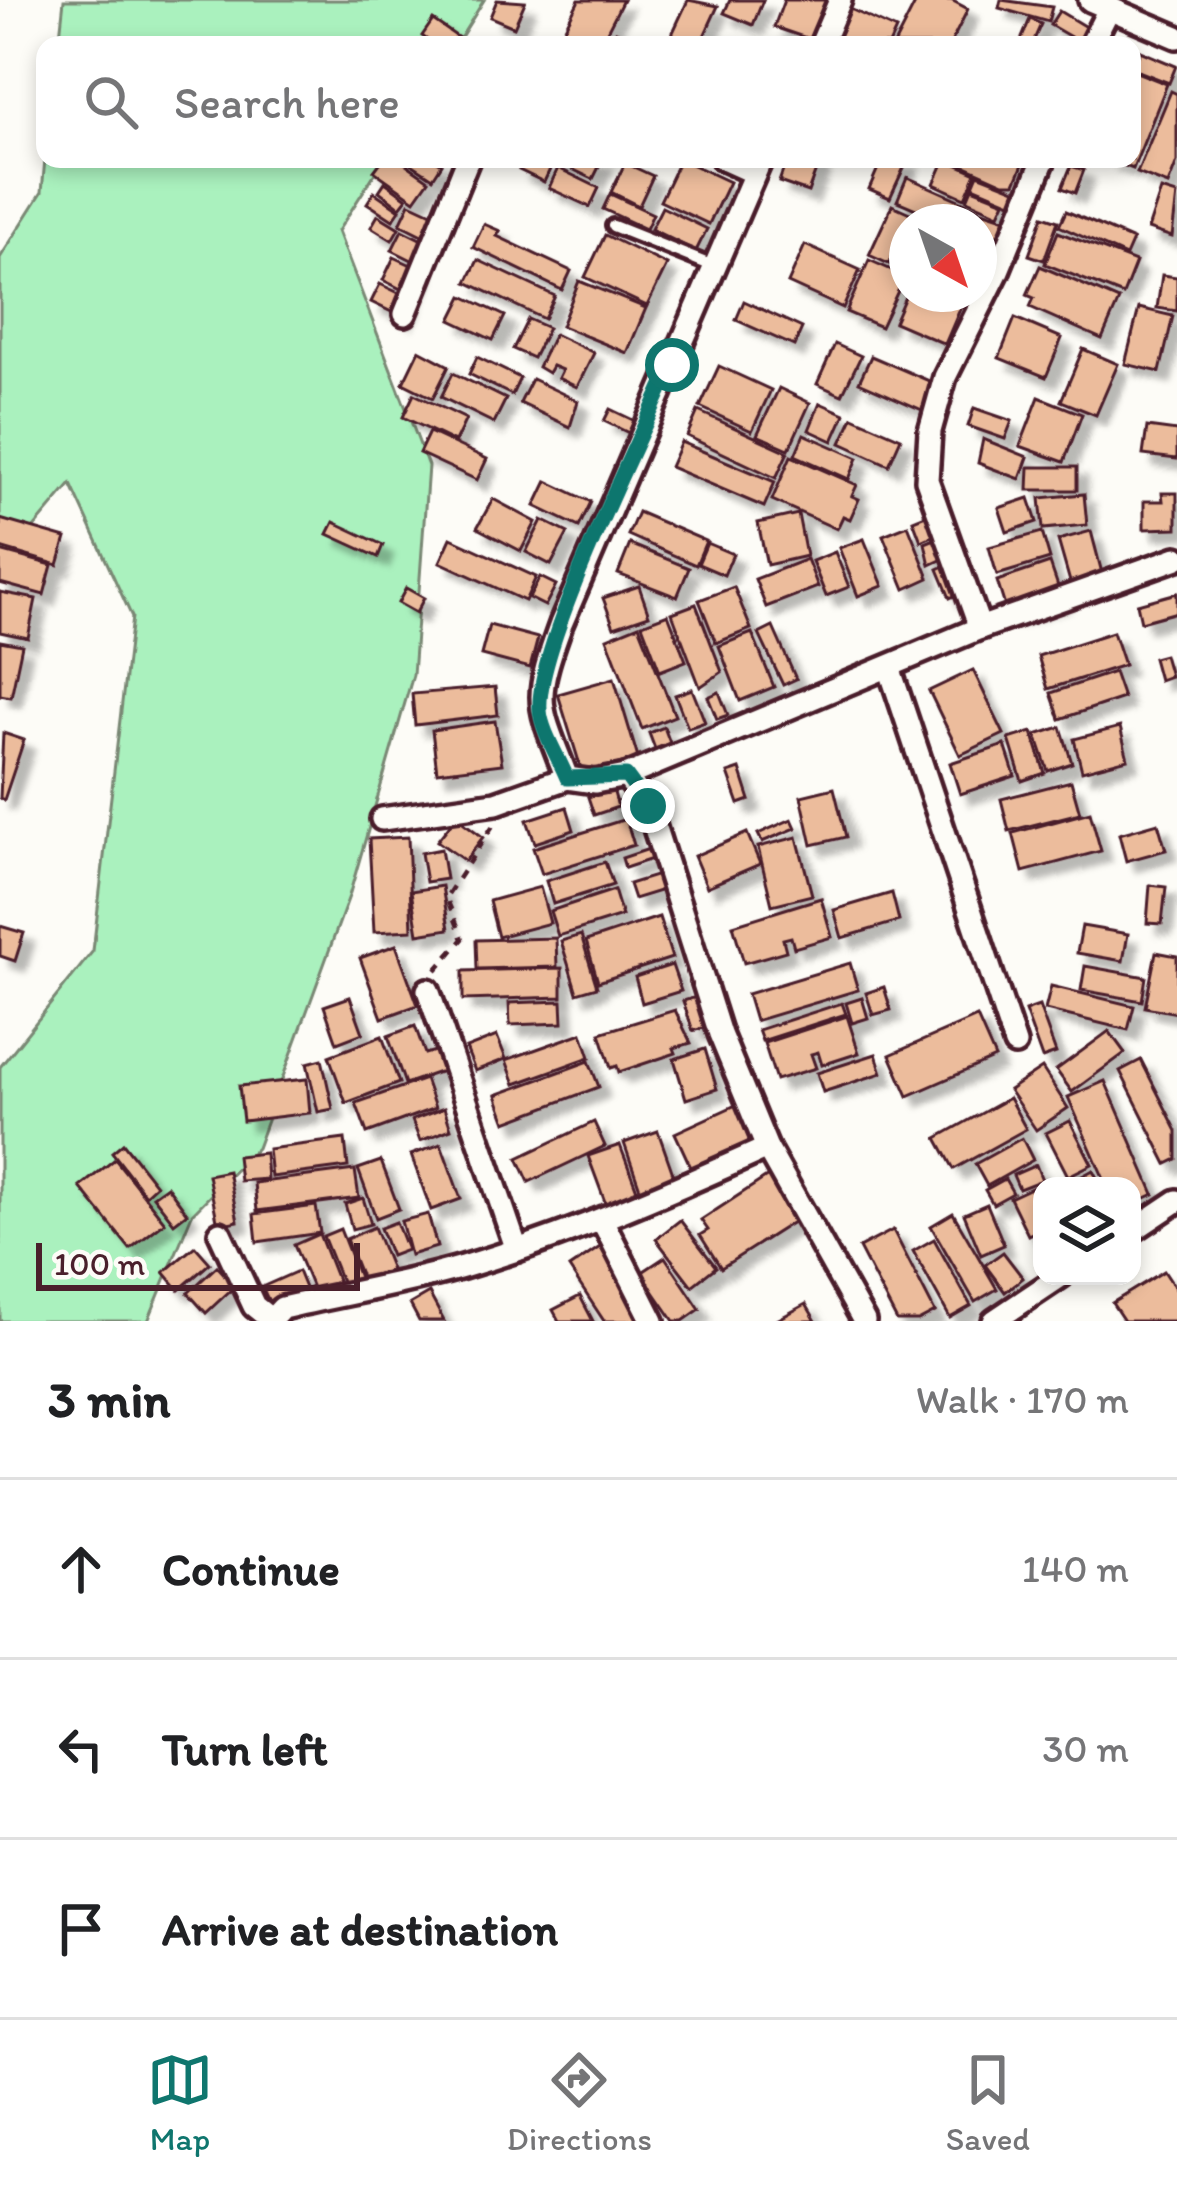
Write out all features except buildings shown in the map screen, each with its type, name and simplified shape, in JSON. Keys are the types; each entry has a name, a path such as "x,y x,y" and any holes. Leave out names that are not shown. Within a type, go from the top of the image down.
{"street":[{"path":"824,36 840,0"},
{"path":"1093,36 1100,4 1177,37"},
{"path":"405,314 465,168"},
{"path":"567,778 539,714 543,674 756,168"},
{"path":"980,628 927,480 930,430 945,377 997,273 1040,168"},
{"path":"382,819 496,803 567,778 626,776 980,628 1177,558"},
{"path":"889,667 1015,1044"},
{"path":"626,776 648,806 720,1034 766,1148 864,1321"},
{"path":"428,989 517,1250"},
{"path":"220,1233 254,1306 270,1319 282,1308 517,1250 602,1220 766,1148"},
{"path":"1141,1225 1177,1201"},
{"path":"602,1220 653,1321"},
{"path":"994,1321 1048,1285"}],"lane":[{"path":"613,226 713,266"}],"path":[{"path":"428,989 436,970 463,940 446,897 496,821 501,811 496,803"}],"green space":[{"path":"64,0 484,0 462,36 60,36"},
{"path":"44,168 378,168 338,231 428,466 413,675 349,896 257,1148 192,1214 148,1321 0,1321 0,1067 93,951 132,617 71,484 0,568 0,258 42,192"}],"route":[{"path":"648,806 638,786 626,776 595,782 567,778 539,714 543,674 561,624 672,365"}]}
